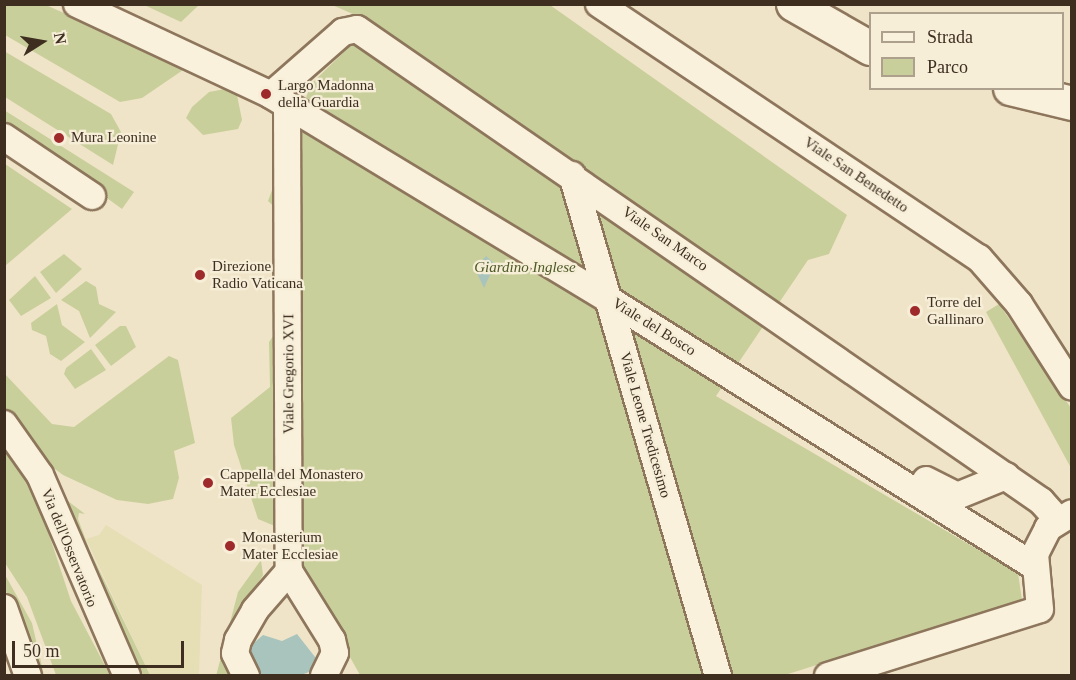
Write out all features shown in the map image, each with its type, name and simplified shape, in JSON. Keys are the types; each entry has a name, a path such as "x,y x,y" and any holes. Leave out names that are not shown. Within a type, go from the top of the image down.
{"street":[{"name":"Viale del Bosco","path":"77,4 222,70 279,100 608,299 1034,566"},
{"name":"Viale San Benedetto","path":"599,4 979,258 1019,304 1071,387"},
{"path":"793,4 869,47"},
{"name":"Viale San Marco","path":"279,100 343,32 357,29 572,174 1065,517"},
{"path":"1018,90 1071,103"},
{"name":"Viale Gregorio XVI","path":"279,100 289,571"},
{"path":"4,136 92,196"},
{"name":"Viale Leone Tredicesimo","path":"572,174 718,675"},
{"path":"748,368 948,494 972,493 1006,476"},
{"name":"Via dell'Osservatorio","path":"4,424 40,475 127,675"},
{"path":"828,675 1040,609 1034,566 1048,528 1065,517"},
{"path":"246,675 235,652 238,640 255,609 289,571 332,640 335,653 324,675"},
{"path":"4,608 28,675"}],"shaded area":[{"path":"106,525 202,585 199,675 150,675 86,539 99,535"}],"green space":[{"path":"199,4 181,22 144,5"},
{"path":"5,5 46,5 186,68 142,98 120,102 5,35"},
{"name":"Giardino Inglese","path":"332,5 550,5 847,215 829,254 808,260 716,396 1018,573 1022,600 785,675 360,675 277,527 258,519 234,445 231,418 270,387 269,342 296,303 283,215 268,201 311,84 374,23"},
{"path":"4,51 111,114 121,132 113,165 5,97"},
{"path":"230,88 236,90 242,120 238,129 203,135 186,118 192,107 209,92"},
{"path":"4,110 134,192 122,209 5,124"},
{"path":"4,164 72,209 5,266"},
{"path":"64,254 82,269 56,293 40,272"},
{"path":"35,276 51,298 21,316 9,300"},
{"path":"86,281 96,287 99,304 116,312 90,338 79,311 61,300"},
{"path":"57,304 62,325 85,342 61,361 50,354 46,336 32,330 31,323"},
{"path":"999,304 1071,408 1071,468 986,312"},
{"path":"120,326 126,326 136,347 111,366 95,345"},
{"path":"91,349 106,370 75,389 64,374 66,368"},
{"path":"169,356 178,360 195,443 174,451 179,478 173,499 148,504 117,500 63,475 47,463 5,409 4,373 52,424 74,427"},
{"path":"4,449 37,498 71,601 110,675 56,675 27,597 5,563"},
{"path":"64,498 85,514 79,513 78,519 90,551 150,675 139,675 120,645"},
{"path":"261,560 263,575 238,616 236,675 216,676 238,592"},
{"path":"4,573 32,623 44,675 37,675 5,589"}],"water":[{"path":"486,256 495,264 484,288 475,269"},
{"path":"297,634 319,662 312,671 301,675 257,674 246,656 255,642 263,635 282,641"}],"place":[{"name":"Largo Madonna della Guardia","path":"266,94"},
{"name":"Mura Leonine","path":"59,138"},
{"name":"Direzione Radio Vaticana","path":"200,275"},
{"name":"Torre del Gallinaro","path":"915,311"},
{"name":"Cappella del Monastero Mater Ecclesiae","path":"208,483"},
{"name":"Monasterium Mater Ecclesiae","path":"230,546"}]}
